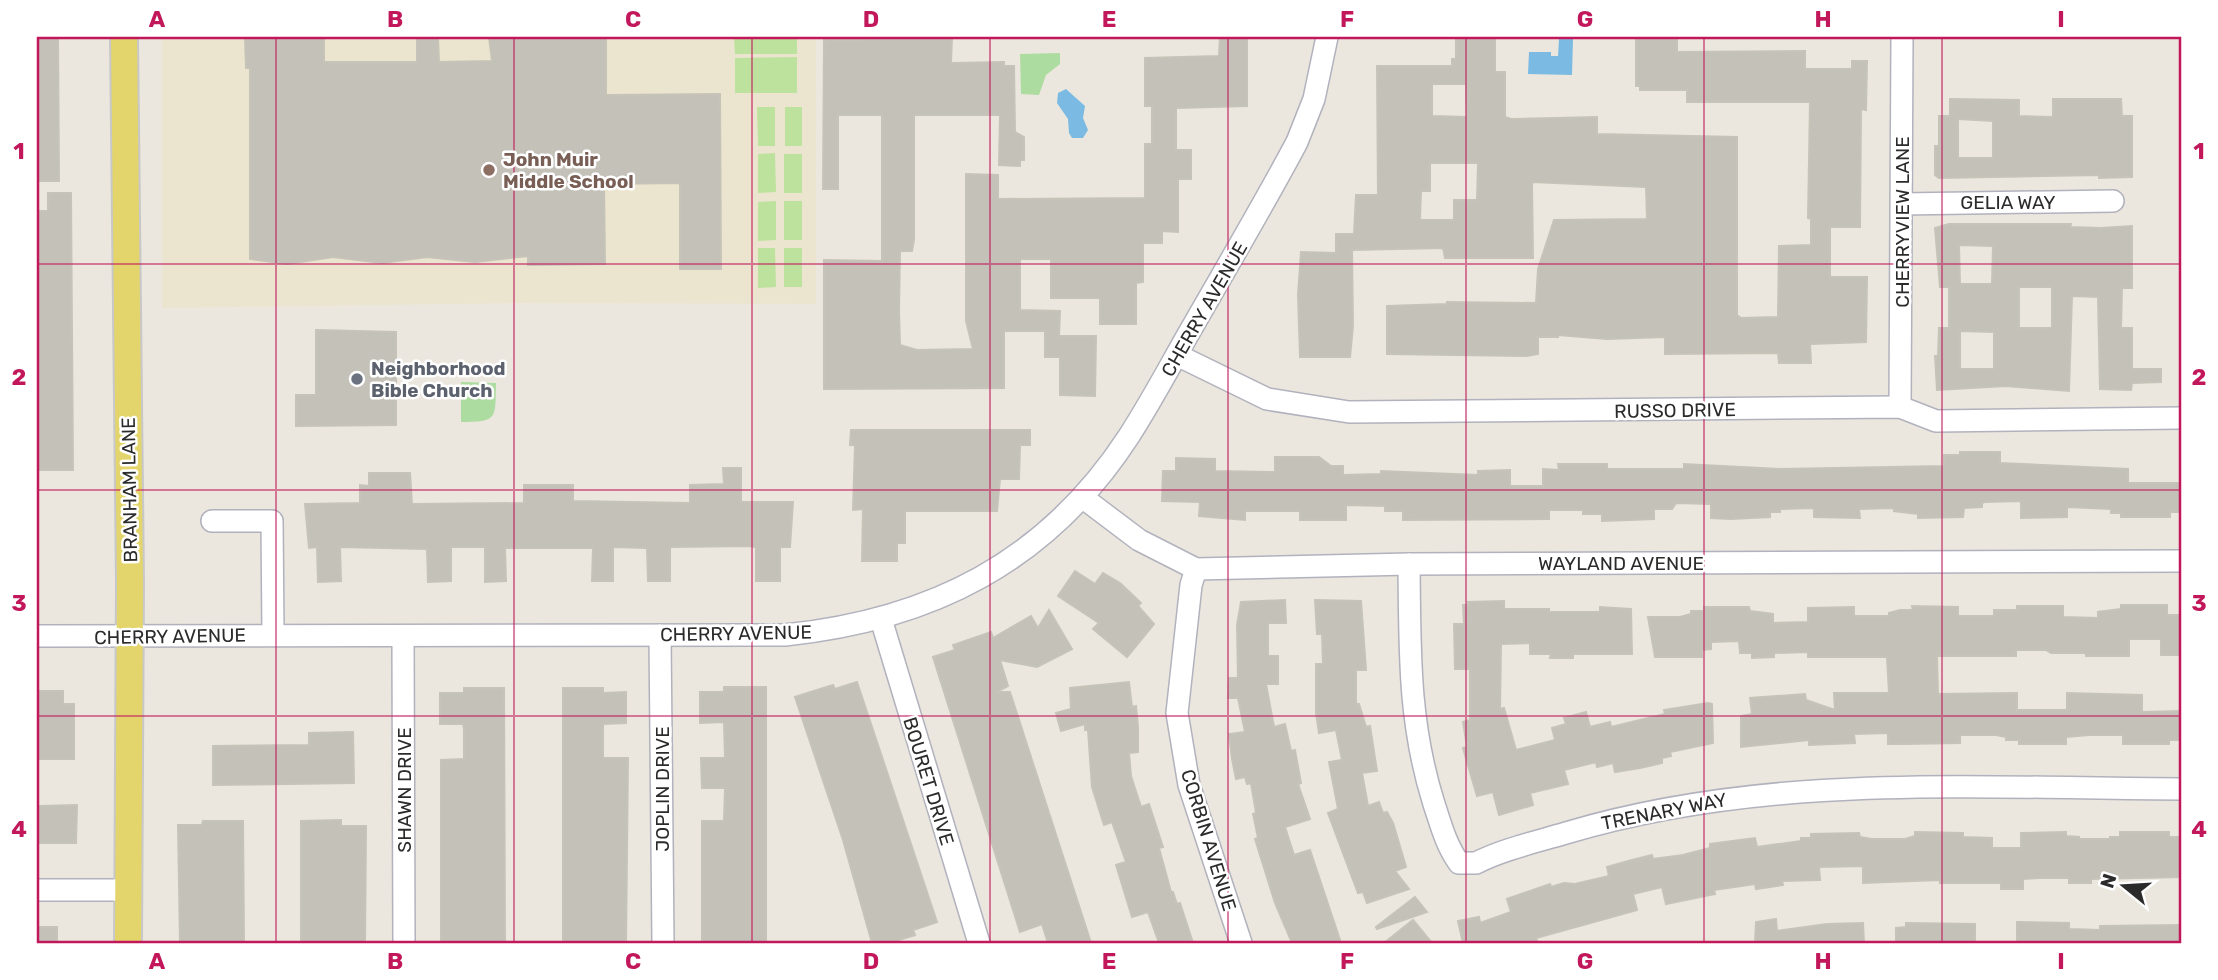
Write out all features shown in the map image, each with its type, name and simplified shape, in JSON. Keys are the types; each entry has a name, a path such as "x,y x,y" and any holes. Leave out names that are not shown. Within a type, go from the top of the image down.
{"main road":[{"name":"BRANHAM LANE","path":"124,37 131,583 128,636 128,943"}],"street":[{"name":"CHERRY AVENUE","path":"37,636 785,635 831,630 881,619 929,604 997,568 1055,526 1082,497 1128,438 1297,142 1314,99 1326,37"},
{"name":"CHERRYVIEW LANE","path":"1900,407 1902,37"},
{"name":"GELIA WAY","path":"1902,204 2113,201"},
{"name":"RUSSO DRIVE","path":"1177,355 1267,399 1349,412 1900,407 1936,421 2181,418"},
{"name":"WAYLAND AVENUE","path":"1082,497 1139,540 1196,569 1409,564 2181,561"},
{"path":"212,521 272,521 273,634"},
{"name":"TRENARY WAY","path":"1409,564 1411,697 1422,763 1449,850 1459,863 1476,863 1630,814 1739,796 1839,788 2181,789"},
{"name":"CORBIN AVENUE","path":"1196,569 1191,584 1177,713 1189,785 1241,943"},
{"name":"BOURET DRIVE","path":"881,619 979,943"},
{"name":"JOPLIN DRIVE","path":"660,635 663,943"},
{"name":"SHAWN DRIVE","path":"403,636 404,943"},
{"path":"37,890 128,890"}],"shaded area":[{"name":"John Muir Middle School","path":"162,37 816,37 816,304 522,303 162,308"}],"green space":[{"path":"734,37 797,37 797,54 735,54"},
{"path":"1060,53 1060,64 1046,75 1039,95 1021,94 1020,54"},
{"path":"797,57 797,93 735,93 735,58"},
{"path":"757,107 775,107 775,146 758,146"},
{"path":"785,107 802,107 802,146 785,146"},
{"path":"775,153 776,192 758,193 758,154"},
{"path":"784,154 802,154 802,193 784,193"},
{"path":"776,201 776,240 758,241 758,202"},
{"path":"784,201 802,201 802,240 784,240"},
{"path":"758,248 775,248 776,287 758,288"},
{"path":"784,248 802,248 802,287 784,287"},
{"path":"461,382 496,383 495,411 489,419 461,422"}],"water":[{"path":"1559,39 1573,39 1572,75 1528,74 1529,52 1551,52 1551,56 1558,56"},
{"path":"1066,89 1085,106 1083,118 1088,130 1083,138 1072,138 1068,119 1057,103 1058,93"}],"building":[{"path":"37,37 58,37 59,181 37,181"},
{"path":"245,37 324,37 324,62 417,62 417,37 438,37 439,62 492,61 489,37 606,37 606,95 720,94 721,269 680,269 680,183 604,184 605,264 528,265 528,256 475,262 427,257 382,263 333,257 287,264 250,259 250,68 246,68"},
{"path":"864,37 952,37 951,63 1004,62 1004,66 1014,66 1015,132 1024,137 1024,160 1020,160 1020,166 999,165 1000,115 914,115 914,240 912,251 900,251 899,310 900,345 917,350 973,349 966,321 966,174 998,175 998,199 1145,198 1145,144 1152,144 1152,106 1145,106 1145,58 1219,56 1220,37 1247,37 1247,106 1176,108 1176,150 1191,150 1191,179 1178,179 1178,232 1162,231 1162,243 1143,243 1143,282 1136,283 1136,324 1100,324 1100,298 1051,298 1051,259 1020,259 1020,310 1060,311 1059,336 1096,336 1095,396 1060,395 1060,357 1045,357 1045,331 1004,331 1004,388 824,389 824,260 882,261 882,115 838,115 838,189 823,189 824,40 864,40"},
{"path":"1456,37 1495,37 1495,72 1505,72 1505,117 1511,119 1597,117 1597,134 1737,137 1737,315 1741,318 1778,317 1779,246 1811,245 1811,219 1808,218 1810,102 1687,102 1687,90 1640,90 1640,86 1636,86 1636,37 1677,37 1677,52 1805,51 1805,69 1852,69 1852,61 1867,61 1866,110 1861,109 1860,227 1830,227 1830,277 1867,277 1866,342 1810,344 1811,363 1779,363 1778,353 1665,354 1665,337 1538,337 1538,354 1527,356 1387,354 1387,306 1447,302 1536,303 1538,269 1554,220 1647,219 1646,187 1532,182 1533,258 1445,258 1443,248 1352,250 1353,326 1350,357 1300,357 1298,295 1301,252 1336,253 1336,234 1354,234 1356,195 1378,195 1377,66 1452,66 1452,59 1456,59","holes":["1432,84 1466,84 1467,117 1432,116","1430,163 1478,163 1477,200 1454,200 1454,220 1420,220 1421,191 1430,191"]},
{"path":"1950,99 2019,100 2019,116 2053,117 2053,99 2121,99 2122,116 2132,116 2132,177 2099,178 2099,175 1939,178 1935,175 1935,146 1939,146 1939,116 1950,116","holes":["1958,119 1993,121 1993,158 1958,158"]},
{"path":"48,193 71,193 73,470 37,470 37,211 48,211"},
{"path":"1949,224 2071,224 2070,227 2101,228 2132,226 2132,288 2122,288 2121,328 2132,328 2132,369 2161,369 2161,382 2132,383 2131,390 2100,389 2098,297 2072,296 2069,391 2006,386 1937,390 1935,356 1938,356 1939,328 1949,328 1949,287 1940,287 1935,228","holes":["1959,245 1993,246 1992,284 1960,284","2019,287 2052,287 2052,328 2019,328","1960,331 1994,332 1994,369 1960,369"]},
{"name":"Neighborhood Bible Church","path":"316,330 396,332 396,425 296,426 296,395 316,395"},
{"path":"851,430 1030,430 1030,445 1020,445 1019,479 1000,479 997,511 905,511 905,543 897,543 897,561 862,561 863,509 853,510 855,445 850,445"},
{"path":"1960,452 2000,452 2000,463 2128,469 2128,483 2181,483 2181,512 2170,512 2170,517 2121,517 2121,513 2111,513 2111,509 2067,507 2067,517 2021,518 2021,501 1985,502 1982,507 1964,508 1963,517 1918,518 1918,514 1894,511 1894,508 1859,509 1860,518 1814,517 1814,508 1780,509 1780,512 1770,512 1770,517 1731,519 1711,518 1711,504 1676,503 1672,509 1654,509 1654,519 1602,521 1602,514 1583,514 1583,510 1549,510 1549,519 1403,520 1403,511 1385,511 1385,506 1346,505 1346,520 1300,520 1300,511 1245,511 1245,520 1199,516 1200,502 1162,501 1163,471 1176,471 1176,458 1215,459 1215,471 1275,472 1275,457 1319,457 1331,466 1343,466 1343,475 1381,474 1381,471 1478,475 1478,471 1510,470 1510,486 1543,486 1543,469 1559,470 1558,464 1607,464 1607,469 1684,469 1684,464 1781,469 1944,466 1944,455 1960,455"},
{"path":"723,468 741,468 741,502 793,502 790,547 780,547 780,581 756,581 756,547 747,546 670,547 670,581 648,581 647,548 613,547 613,581 592,581 593,548 505,548 506,581 485,582 485,547 451,547 451,581 428,582 427,549 340,547 341,581 318,582 317,547 309,548 305,504 360,503 360,485 369,486 369,473 410,473 412,504 524,503 524,485 573,485 573,501 690,503 690,485 724,484"},
{"path":"1075,571 1095,584 1103,573 1120,583 1141,603 1138,606 1154,624 1127,657 1093,629 1099,623 1058,596"},
{"path":"1285,600 1286,623 1268,623 1268,656 1278,656 1278,684 1266,684 1274,727 1285,724 1291,751 1295,750 1301,783 1298,784 1310,819 1285,827 1294,855 1310,850 1341,943 1292,943 1275,903 1255,839 1258,838 1251,783 1247,784 1245,777 1236,779 1232,759 1229,734 1245,732 1238,698 1228,698 1229,678 1238,678 1237,625 1241,602"},
{"path":"1315,600 1361,601 1366,670 1356,670 1356,704 1359,704 1366,727 1370,726 1377,771 1362,773 1368,806 1379,802 1383,813 1387,812 1393,823 1406,867 1395,871 1409,889 1367,903 1363,892 1358,893 1328,813 1338,809 1329,762 1342,760 1336,730 1319,733 1316,713 1316,664 1323,664 1322,634 1317,634"},
{"path":"1504,601 1504,609 1549,609 1549,612 1600,612 1600,607 1631,609 1632,654 1573,654 1573,658 1550,658 1551,654 1530,654 1530,643 1501,644 1500,709 1504,708 1516,750 1555,740 1552,728 1566,724 1564,718 1586,712 1590,727 1610,722 1611,727 1665,714 1664,710 1708,703 1712,704 1713,743 1670,752 1671,756 1662,758 1662,763 1640,768 1615,772 1613,763 1597,767 1596,762 1564,770 1568,784 1530,793 1533,805 1499,815 1493,792 1477,796 1463,748 1467,747 1463,722 1470,720 1470,669 1455,669 1454,624 1464,624 1463,605 1468,605 1468,602"},
{"path":"2121,605 2167,605 2167,615 2181,615 2181,655 2161,655 2161,639 2129,639 2129,656 2086,656 2086,653 2016,650 2016,656 1937,656 1938,694 2017,693 2017,710 2067,710 2067,693 2142,695 2142,712 2181,711 2181,740 2169,740 2169,744 2123,744 2123,735 2089,735 2066,737 2066,744 2019,744 2019,740 2006,740 2006,737 1996,735 1960,735 1960,743 1888,744 1888,733 1854,734 1855,743 1809,745 1809,740 1741,747 1741,716 1752,714 1750,698 1805,694 1806,700 1835,710 1834,693 1889,693 1887,657 1808,657 1808,652 1774,653 1774,657 1752,658 1752,653 1740,653 1739,641 1711,642 1711,649 1702,650 1702,657 1655,657 1648,617 1680,617 1691,614 1691,611 1704,611 1704,607 1749,607 1750,611 1773,614 1773,623 1808,622 1808,608 1854,607 1854,616 1889,616 1889,613 1900,610 1913,610 1912,606 1958,607 1958,616 1994,616 1994,610 2017,610 2017,606 2063,606 2063,617 2098,618 2098,612 2121,609"},
{"path":"1049,610 1072,649 1037,667 1000,660 1008,686 996,692 1010,692 1091,943 1048,943 1042,924 1020,932 933,657 955,650 953,645 991,632 993,638 1031,616 1038,628"},
{"path":"857,682 937,922 913,930 915,935 889,943 872,943 843,840 795,697 833,685 835,689"},
{"path":"1129,682 1132,707 1136,706 1138,727 1138,752 1129,753 1131,776 1141,807 1149,804 1163,847 1159,848 1171,892 1177,904 1180,903 1193,943 1159,943 1148,912 1132,917 1116,865 1126,862 1112,822 1104,825 1092,787 1088,730 1085,730 1085,724 1061,731 1056,713 1071,709 1070,688"},
{"path":"724,687 766,687 766,943 702,943 702,821 724,821 725,788 702,788 701,758 725,758 724,722 700,723 700,692 724,692"},
{"path":"464,688 504,688 505,943 441,943 441,760 464,759 464,729 463,724 440,724 440,693 464,693"},
{"path":"563,688 603,688 603,693 626,692 626,723 603,724 603,758 628,758 626,943 563,943"},
{"path":"37,691 63,691 63,704 74,704 74,759 37,759"},
{"path":"353,732 354,783 213,785 213,746 309,745 309,733"},
{"path":"77,805 76,843 40,843 39,806"},
{"path":"341,820 341,826 366,826 365,943 301,943 301,821"},
{"path":"203,821 243,821 244,943 180,943 178,825 202,825"},
{"path":"1915,832 1963,833 1963,837 1992,838 1992,848 2021,848 2021,833 2066,832 2066,836 2079,839 2110,839 2120,837 2120,832 2169,832 2169,837 2181,837 2181,877 2091,879 2091,883 2069,883 2069,878 2023,879 2023,889 2001,889 2001,883 1940,883 1940,880 1863,883 1863,866 1819,867 1820,880 1782,881 1783,885 1756,889 1755,884 1714,890 1715,894 1666,904 1662,887 1633,894 1637,910 1536,938 1538,943 1463,943 1458,921 1479,917 1480,923 1511,912 1507,899 1550,884 1551,887 1564,883 1575,884 1609,876 1607,867 1652,855 1653,859 1683,855 1710,848 1710,844 1755,838 1757,847 1801,841 1801,838 1811,838 1811,834 1859,833 1860,837 1872,839 1905,839 1915,836"},
{"path":"1415,897 1427,912 1377,929 1376,927"},
{"path":"1776,919 1777,931 1827,924 1863,923 1864,943 1755,943 1756,922"},
{"path":"1413,920 1432,943 1384,943"},
{"path":"2017,922 2069,923 2069,929 2100,930 2100,926 2181,925 2181,943 2017,943"},
{"path":"1906,923 1975,924 1975,943 1896,943 1896,928 1906,927"},
{"path":"37,927 57,927 57,943 37,943"}],"place":[{"name":"John Muir Middle School","path":"489,170"},
{"name":"Neighborhood Bible Church","path":"357,379"}]}
